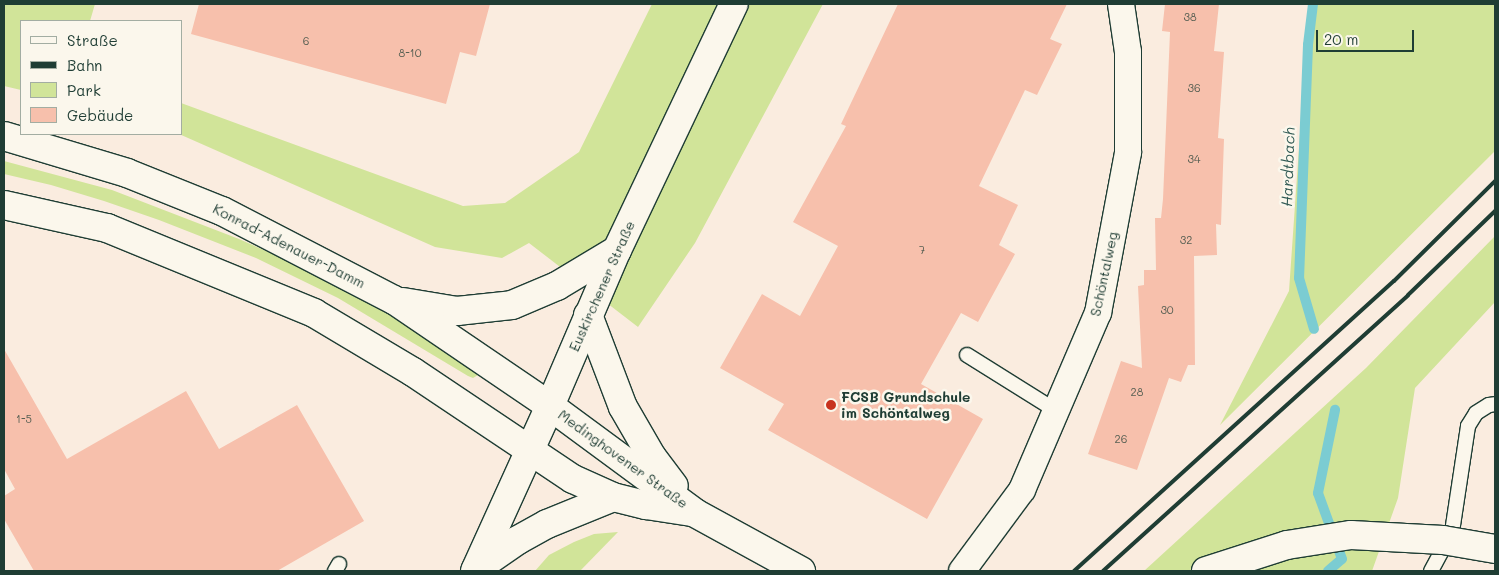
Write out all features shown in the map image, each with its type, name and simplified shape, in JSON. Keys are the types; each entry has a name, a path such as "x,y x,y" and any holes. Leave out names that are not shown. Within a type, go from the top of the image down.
{"main road":[{"name":"Euskirchener Straße","path":"475,570 550,406 617,250 734,4"},
{"name":"Konrad-Adenauer-Damm","path":"4,136 127,173 222,211 394,300 550,406"},
{"path":"4,205 107,228 314,313 413,372 530,450"},
{"path":"394,300 457,311 512,305 557,286 617,250"},
{"path":"588,315 622,407 652,458 695,513"},
{"name":"Medinghovener Straße","path":"550,406 695,513 801,571"},
{"name":"Medinghovener Straße","path":"530,450 573,479 613,497 646,505 695,513"},
{"path":"475,570 518,540 547,524 613,497"},
{"path":"1206,571 1287,545 1351,535 1443,540 1495,549"}],"street":[{"name":"Schöntalweg","path":"962,571 1022,490 1098,313 1128,152 1128,52 1122,4"}],"lane":[{"path":"967,355 1055,410"},
{"path":"1430,571 1452,532 1468,426 1476,413 1488,405 1495,404"}],"green space":[{"path":"4,4 95,4 90,20 20,20 20,90 4,86"},
{"path":"652,4 823,4 695,243 638,327 529,243 502,258 435,247 181,135 182,103 463,206 505,203 579,152"},
{"path":"1309,4 1495,4 1495,151 1220,425 1289,291"},
{"path":"4,161 112,190 239,239 300,266 385,312 440,345 478,375 473,378 468,376 338,298 256,258 159,220 104,201 51,185 4,174"},
{"path":"1495,236 1495,302 1415,388 1398,498 1372,571 1144,571 1366,368"},
{"path":"618,532 580,571 535,571 549,555 574,542 594,534"}],"building":[{"path":"199,4 490,4 476,56 460,52 446,104 191,34"},
{"path":"898,4 1067,4 1050,39 1062,44 1037,95 1025,90 979,186 1018,205 999,245 1015,254 978,322 961,313 921,384 983,419 927,519 768,430 784,404 720,368 762,294 800,316 838,246 793,222 846,126 841,124"},
{"path":"1165,4 1219,4 1214,51 1224,52 1218,138 1224,139 1221,225 1216,224 1217,255 1194,256 1195,365 1188,365 1181,382 1169,378 1137,470 1088,454 1121,361 1142,368 1138,286 1144,285 1144,270 1156,270 1155,218 1161,218 1163,199 1170,32 1162,31"},
{"path":"4,349 67,459 186,391 219,449 297,405 364,521 277,571 34,571 4,519 4,496 15,489 4,469"}],"waterway":[{"name":"Hardtbach","path":"1313,4 1308,45 1299,278 1314,329"},
{"name":"Hardtbach","path":"1328,571 1342,559 1318,493 1335,410"}],"railway":[{"path":"1074,571 1394,281 1495,181"},
{"path":"1103,571 1408,295 1495,211"}],"place":[{"name":"FCSB Grundschule im Schöntalweg","path":"831,405"}]}
